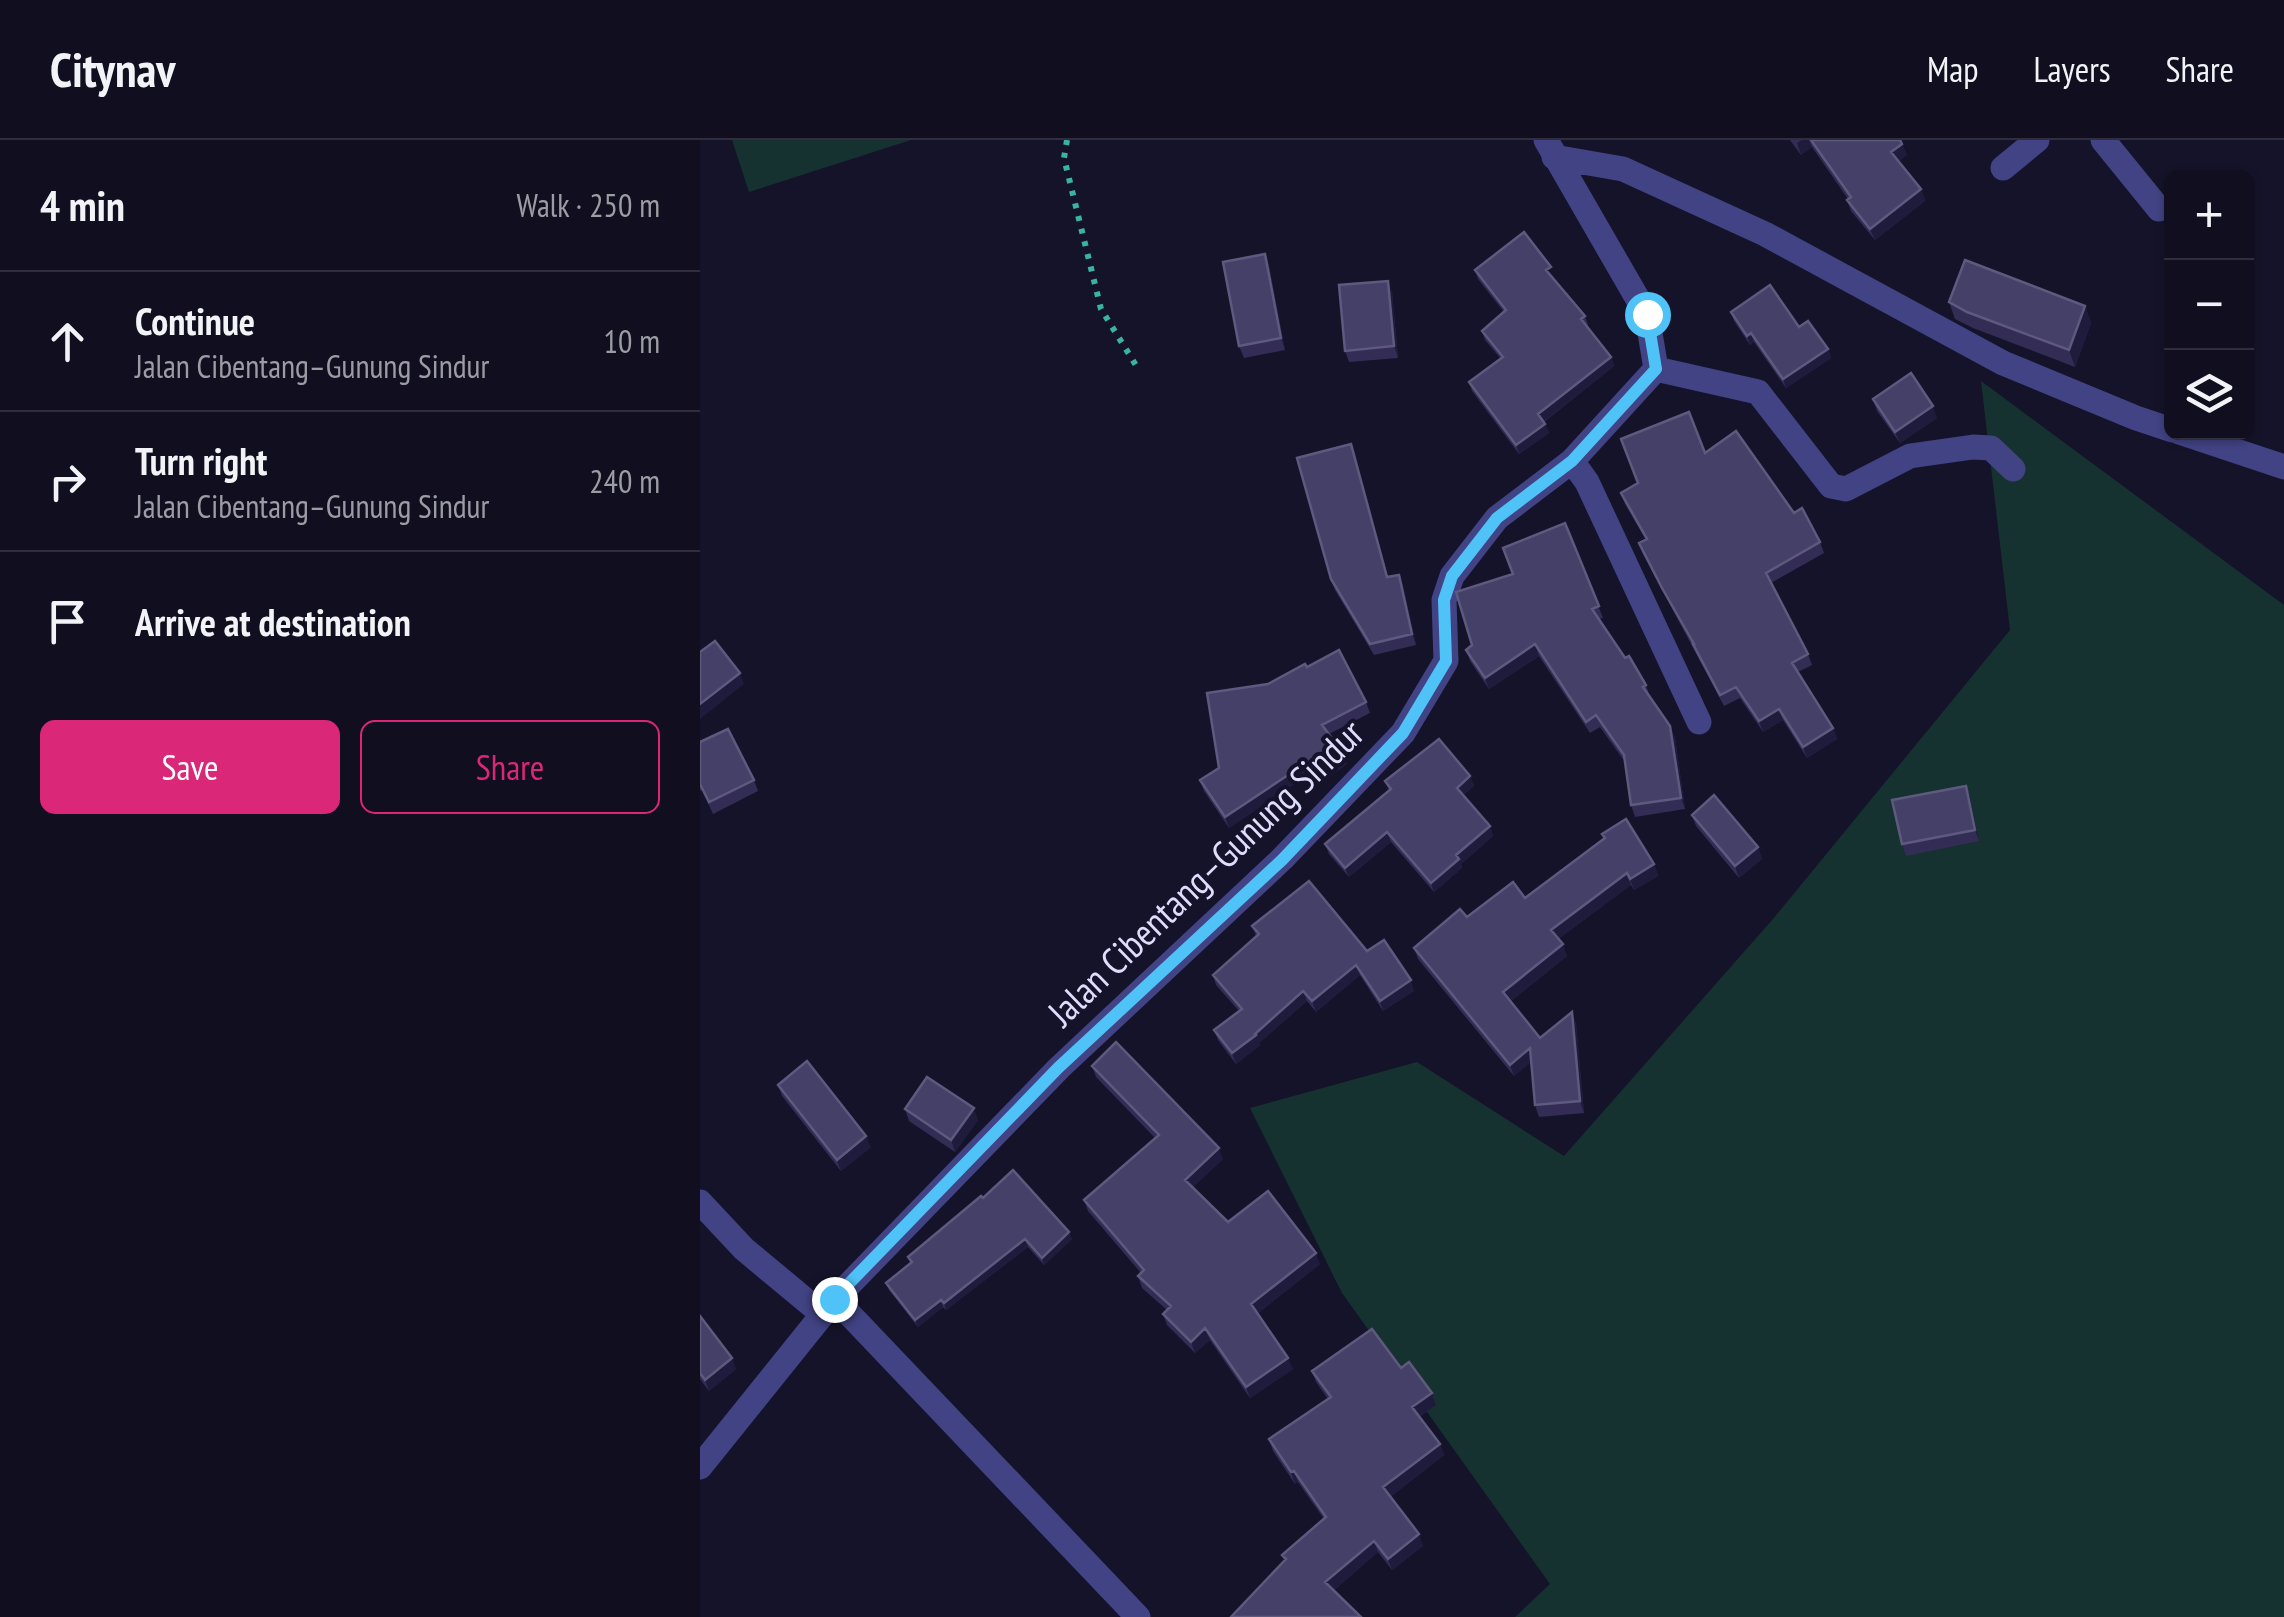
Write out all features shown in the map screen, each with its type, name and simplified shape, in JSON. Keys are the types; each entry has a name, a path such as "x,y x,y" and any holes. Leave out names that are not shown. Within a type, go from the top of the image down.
{"street":[{"path":"2003,168 2037,140"},
{"path":"2103,140 2159,209"},
{"path":"1550,149 1647,314 1656,369 1758,392 1831,486 1846,489 1910,456 1973,447 1990,448 2012,468"},
{"path":"1550,149 1622,169 1764,234 2002,363 2164,427"},
{"name":"Jalan Cibentang–Gunung Sindur","path":"700,1468 828,1306 1058,1068 1282,860 1403,733 1446,661 1444,600 1452,576 1497,518 1572,461 1656,369"},
{"path":"2204,440 2284,467"},
{"path":"1572,461 1587,482 1700,722"},
{"path":"700,1202 744,1248 828,1306 1138,1617"}],"path":[{"path":"1067,140 1064,158 1102,309 1137,367"}],"green space":[{"path":"732,140 911,140 749,192"},
{"path":"1981,381 2284,605 2284,1617 1515,1617 1550,1584 1342,1293 1250,1108 1417,1062 1564,1156 1773,919 2010,630"}],"building":[{"path":"1811,140 1900,140 1902,144 1891,152 1921,189 1870,229 1847,200 1851,197"},
{"path":"1524,232 1551,267 1546,270 1585,316 1581,319 1611,357 1538,414 1545,424 1516,445 1469,382 1503,357 1482,331 1506,310 1475,270"},
{"path":"1265,254 1281,338 1239,346 1223,262"},
{"path":"1965,260 2085,306 2069,350 1949,302"},
{"path":"1388,281 1394,346 1345,351 1339,285"},
{"path":"1770,285 1799,327 1808,321 1828,349 1783,379 1731,312"},
{"path":"1911,373 1933,406 1895,432 1873,399"},
{"path":"1689,412 1705,453 1736,431 1794,513 1802,508 1820,542 1766,573 1808,654 1792,663 1833,728 1803,747 1779,709 1759,721 1736,687 1720,695 1639,543 1647,539 1621,493 1638,483 1621,439"},
{"path":"1351,444 1387,577 1399,575 1412,634 1370,644 1331,579 1297,458"},
{"path":"1565,523 1599,606 1592,609 1625,658 1629,656 1646,685 1643,687 1670,726 1681,798 1631,805 1624,755 1596,715 1586,722 1535,644 1485,678 1466,650 1472,645 1456,592 1513,574 1503,548"},
{"path":"715,641 740,673 700,704 700,652"},
{"path":"1339,650 1366,702 1322,725 1343,753 1320,770 1312,759 1225,817 1200,780 1219,768 1207,693 1268,684"},
{"path":"728,729 754,780 709,802 700,784 700,742"},
{"path":"1439,739 1470,776 1457,788 1490,826 1431,883 1387,832 1345,868 1325,844 1391,789 1385,781"},
{"path":"1966,786 1975,830 1902,844 1892,800"},
{"path":"1714,795 1758,847 1735,866 1692,815"},
{"path":"1626,819 1654,864 1630,879 1627,873 1551,930 1563,944 1503,992 1540,1038 1572,1012 1580,1101 1535,1105 1530,1048 1510,1065 1414,948 1460,909 1467,917 1513,882 1525,898"},
{"path":"1309,881 1367,951 1384,940 1411,980 1380,1001 1356,965 1312,1001 1303,991 1232,1053 1214,1030 1242,1009 1213,975 1259,934 1252,926"},
{"path":"1116,1042 1219,1148 1185,1180 1228,1222 1268,1191 1316,1253 1251,1304 1288,1358 1246,1387 1205,1328 1191,1342 1163,1314 1171,1306 1138,1276 1144,1270 1084,1200 1159,1135 1092,1066"},
{"path":"807,1061 866,1136 837,1160 778,1085"},
{"path":"927,1077 974,1108 951,1140 905,1109"},
{"path":"1013,1170 1069,1232 1042,1258 1025,1239 944,1303 941,1300 915,1320 886,1283 912,1262 908,1257"},
{"path":"700,1316 732,1358 705,1380 700,1373"},
{"path":"1372,1329 1401,1368 1409,1362 1432,1393 1412,1407 1440,1444 1383,1487 1419,1534 1388,1559 1374,1541 1325,1582 1361,1617 1231,1617 1286,1559 1282,1555 1326,1517 1269,1439 1331,1397 1312,1371"}],"route":[{"path":"834,1299 1058,1068 1282,860 1403,733 1446,661 1444,600 1452,576 1497,518 1572,461 1656,369 1647,314"}]}
